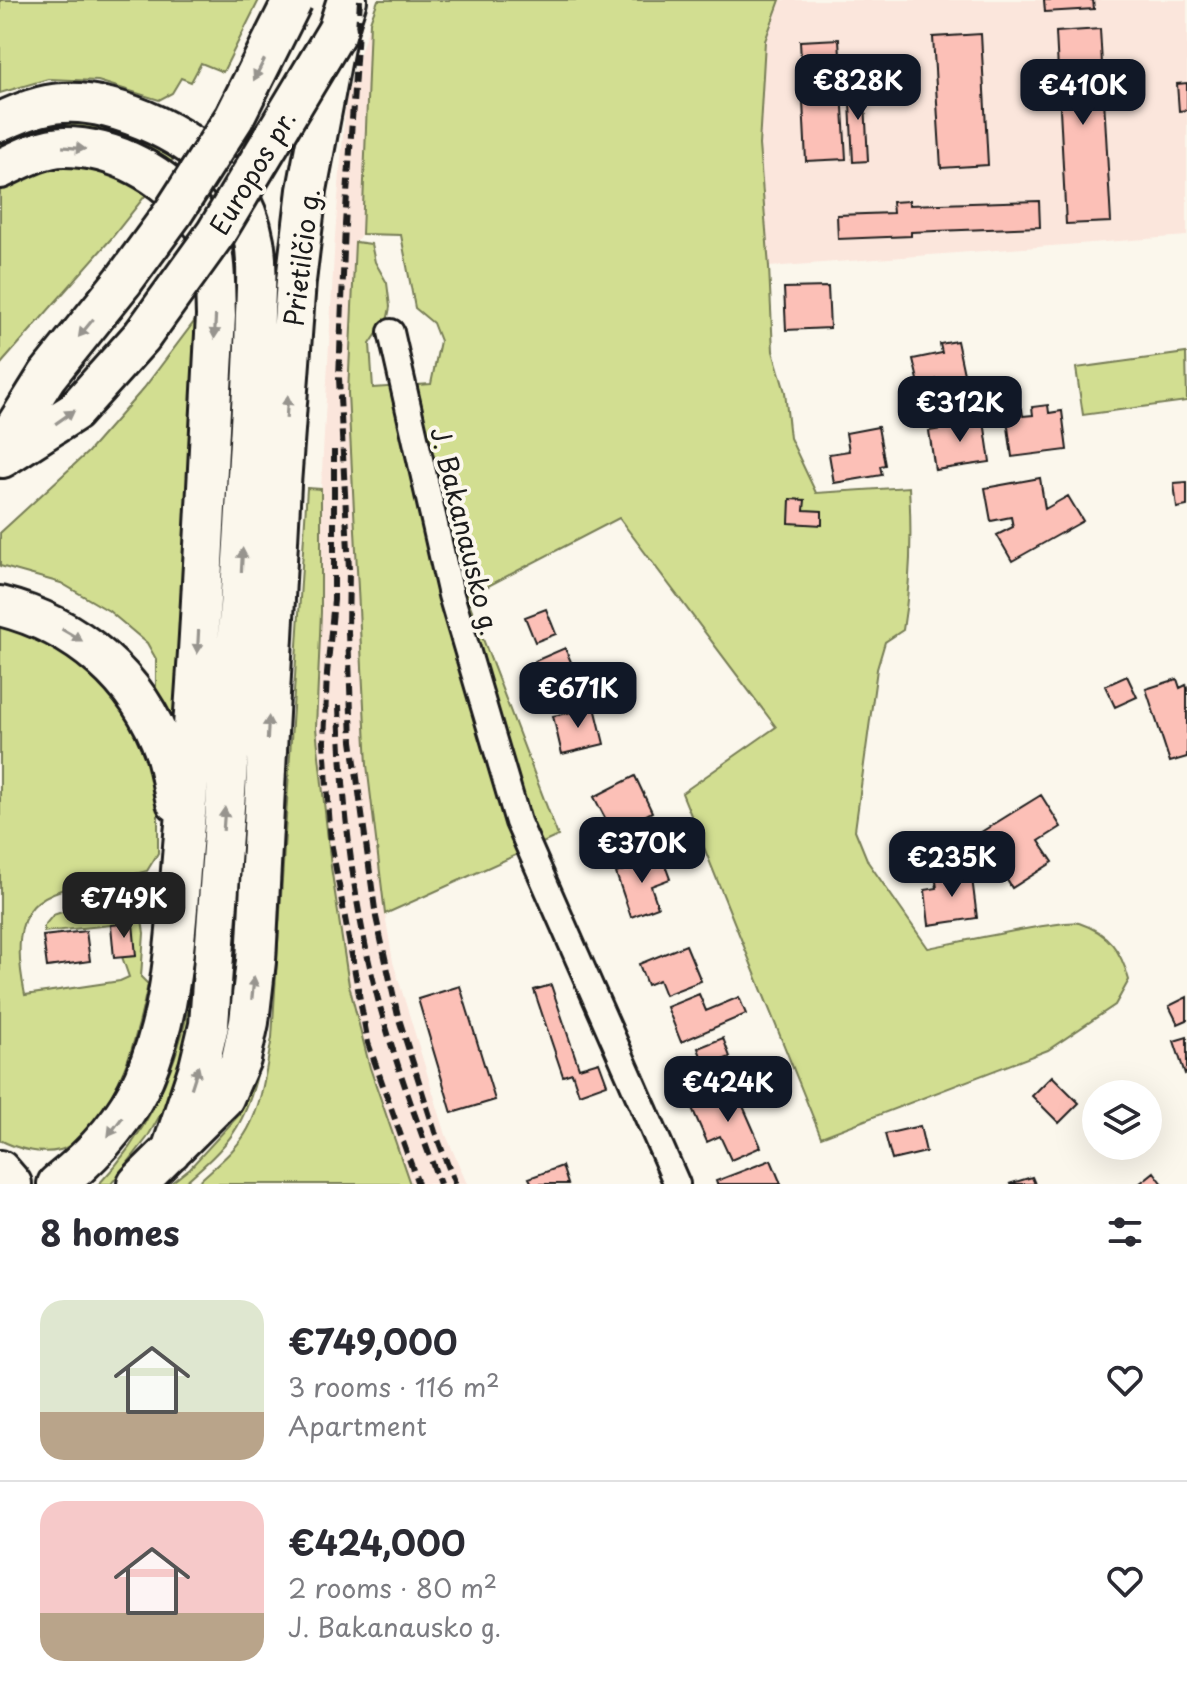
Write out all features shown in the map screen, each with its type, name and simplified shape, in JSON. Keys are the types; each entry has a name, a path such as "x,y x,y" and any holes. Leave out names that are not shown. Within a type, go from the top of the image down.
{"main road":[{"name":"Europos pr.","path":"47,376 173,213 234,118 293,0"},
{"name":"Europos pr.","path":"0,459 74,412 142,336 216,233 342,15"},
{"name":"Prietilčio g.","path":"137,1184 224,1098 241,1059 249,1022 256,961 281,484 296,281 307,190 342,15"},
{"path":"0,122 27,110 64,103 92,104 155,125 204,156 231,183 254,240 255,334 209,1025 199,1067 171,1151"},
{"path":"0,169 61,147 92,150 118,157 146,170 187,203 208,232 214,263 216,316 193,733 172,971 163,1025 144,1079 120,1122 95,1152 57,1184"},
{"path":"0,409 47,376"},
{"path":"0,451 47,376"},
{"path":"0,606 27,612 79,638 122,677 140,703 165,753 184,838"},
{"path":"0,1170 12,1184"}],"street":[{"name":"J. Bakanausko g.","path":"391,332 451,595 518,822 677,1184"}],"shaded area":[{"path":"780,0 1187,0 1187,236 769,267 759,145 765,41"},
{"path":"370,22 362,234 355,242 348,393 367,765 393,962 446,1135 467,1184 410,1184 370,1068 349,985 331,867 316,728 321,612 321,489 335,236 346,97"}],"green space":[{"path":"0,0 259,0 223,72 201,63 191,82 181,78 172,93 159,100 98,81 48,79 0,93"},
{"path":"378,0 780,0 765,41 759,145 773,351 785,392 790,438 816,493 909,487 910,558 903,630 885,642 877,669 855,830 868,862 928,948 1032,928 1079,923 1106,938 1122,960 1129,980 1115,1005 1048,1050 821,1137 682,793 776,727 619,518 467,597 558,836 385,914 367,765 348,393 355,242 371,244 375,262 387,283 390,307 388,317 370,344 373,388 431,384 440,341 433,323 415,308 401,235 362,234 370,22"},
{"path":"62,118 121,130 174,157 169,165 109,136 71,128 44,132 0,150 0,138"},
{"path":"65,163 94,167 148,192 0,365 0,189 36,172"},
{"path":"236,264 241,286 202,990 175,1089 147,1138 111,1184 99,1184 132,1144 158,1099 177,1052 190,1001 228,270"},
{"path":"197,318 178,736 156,695 156,659 147,643 109,611 61,583 0,566 0,533 88,452 144,388"},
{"path":"1186,353 1187,401 1083,415 1076,368"},
{"path":"307,488 321,489 321,612 316,728 331,867 349,985 370,1068 410,1184 196,1184 231,1152 248,1129 261,1096 272,1038"},
{"path":"0,622 56,644 106,684 135,723 151,767 158,801 158,853 147,871 64,889 44,897 30,910 22,929 20,957 25,995 120,981 129,977 111,925 44,932 44,926 53,915 114,904 126,906 142,920 144,933 141,977 148,984 133,1045 117,1085 81,1136 63,1149 45,1152 0,1140"},
{"path":"259,1066 248,1105 224,1145 183,1184 170,1184 190,1168 239,1115"}],"building":[{"path":"1044,0 1093,0 1094,9 1045,12"},
{"path":"1100,29 1111,222 1066,224 1056,32"},
{"path":"981,34 988,165 941,168 933,37"},
{"path":"839,39 846,159 806,161 800,41"},
{"path":"864,82 868,161 853,162 849,83"},
{"path":"1187,83 1187,110 1179,111 1177,84"},
{"path":"909,201 909,205 1039,201 1040,227 911,232 911,236 838,239 837,215 893,213 892,202"},
{"path":"828,287 830,328 786,330 784,288"},
{"path":"957,341 964,374 950,377 951,383 941,385 939,379 919,384 913,359 942,353 940,344"},
{"path":"1048,405 1049,413 1062,411 1067,450 1012,457 1006,412 1022,409 1023,416 1033,415 1032,407"},
{"path":"983,414 990,462 935,470 929,431 942,429 941,421 957,418 958,426 967,425 966,417"},
{"path":"878,427 885,465 880,466 882,475 834,483 829,454 849,451 846,433"},
{"path":"1040,478 1045,509 1068,496 1083,521 1012,561 997,535 1013,527 1011,517 991,521 985,488"},
{"path":"1187,482 1187,506 1177,508 1174,483"},
{"path":"790,499 805,500 804,510 822,511 822,525 789,523"},
{"path":"546,609 556,634 535,642 525,617"},
{"path":"565,648 580,683 549,696 535,661"},
{"path":"1127,676 1137,697 1115,707 1105,686"},
{"path":"1177,679 1180,688 1186,685 1187,688 1187,757 1170,762 1146,689"},
{"path":"595,707 604,744 562,754 553,716"},
{"path":"635,776 652,812 613,833 594,797"},
{"path":"1041,795 1061,827 1039,841 1053,862 1012,888 978,834"},
{"path":"662,857 670,879 651,886 658,907 631,917 616,873"},
{"path":"971,870 977,918 929,925 925,890 937,888 935,875"},
{"path":"133,923 136,956 114,958 111,925"},
{"path":"86,931 90,961 47,967 43,936"},
{"path":"686,945 701,981 665,995 659,980 647,985 639,964"},
{"path":"551,985 579,1068 599,1062 607,1084 579,1094 572,1073 563,1076 534,990"},
{"path":"460,986 495,1100 452,1113 418,999"},
{"path":"699,994 706,1011 739,997 746,1014 681,1042 667,1007"},
{"path":"1187,997 1187,1020 1178,1024 1169,1006"},
{"path":"1187,1037 1187,1073 1185,1074 1174,1041"},
{"path":"723,1038 730,1057 705,1067 698,1048"},
{"path":"1052,1076 1079,1103 1059,1123 1032,1096"},
{"path":"736,1090 761,1147 731,1160 720,1136 707,1142 692,1108"},
{"path":"920,1126 926,1152 892,1160 885,1134"},
{"path":"771,1160 781,1184 717,1184 716,1181"},
{"path":"562,1166 568,1184 532,1184 529,1178"},
{"path":"1154,1172 1163,1184 1139,1184"},
{"path":"1032,1177 1035,1184 1009,1184"}],"railway":[{"path":"360,0 345,225 339,378 349,570 352,741 376,917 398,1016 455,1184"},
{"path":"334,450 334,600 324,742 331,842 368,1043 418,1184"},
{"path":"339,705 350,855 362,930 393,1049 440,1184"}]}
